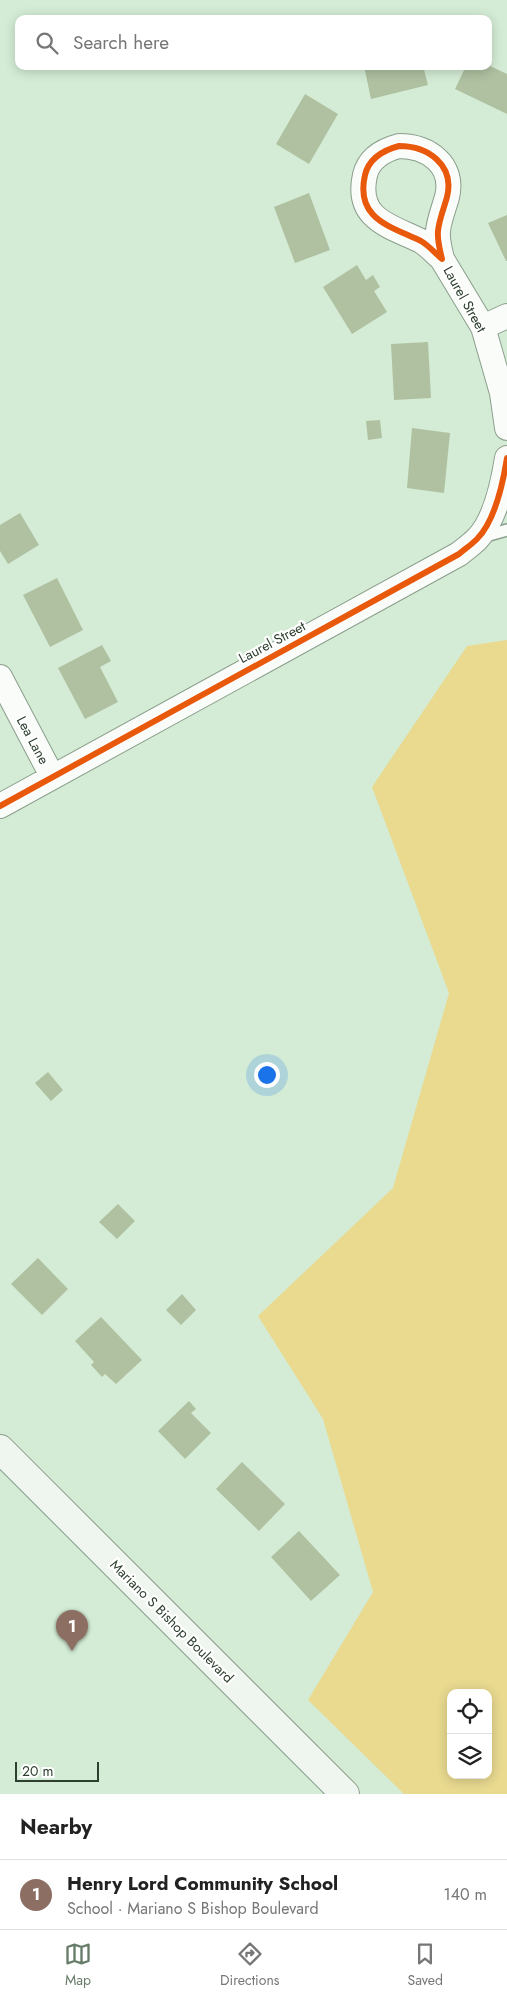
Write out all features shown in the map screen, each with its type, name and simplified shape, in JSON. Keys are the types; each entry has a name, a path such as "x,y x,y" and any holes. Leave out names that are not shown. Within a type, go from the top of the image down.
{"main road":[{"name":"Mariano S Bishop Boulevard","path":"0,1449 345,1794"}],"street":[{"name":"Laurel Street","path":"442,259 438,232 448,196 448,182 444,169 436,158 425,150 413,146 399,146 386,150 374,158 366,170 363,185 364,200 371,213 382,223 423,242 442,259 483,327 502,393 507,428"},
{"path":"483,327 507,316"},
{"name":"Laurel Street","path":"0,806 458,554 478,538 494,511 504,480 507,458"},
{"name":"Lea Lane","path":"0,677 52,776"}],"lane":[{"path":"478,538 507,530"}],"shaded area":[{"path":"507,640 507,1794 404,1794 308,1700 373,1592 323,1419 258,1316 393,1188 449,993 372,787 467,646"}],"building":[{"path":"492,67 507,74 507,114 455,89 464,70 492,70"},
{"path":"365,70 424,70 428,85 371,99"},
{"path":"305,94 338,114 309,164 276,144"},
{"path":"309,193 330,250 295,263 274,207"},
{"path":"507,215 507,261 506,261 488,223"},
{"path":"357,265 366,280 373,275 380,287 374,291 387,312 352,334 323,287"},
{"path":"428,342 431,398 394,400 391,344"},
{"path":"380,420 382,438 368,440 366,421"},
{"path":"412,428 450,433 444,493 407,488"},
{"path":"20,513 39,545 8,564 0,551 0,525"},
{"path":"57,578 83,630 50,647 23,595"},
{"path":"102,645 111,661 100,667 118,702 85,719 58,668"},
{"path":"48,1072 63,1090 51,1101 35,1083"},
{"path":"118,1204 135,1221 117,1239 99,1222"},
{"path":"38,1258 68,1289 42,1315 11,1284"},
{"path":"182,1294 196,1310 181,1325 166,1310"},
{"path":"101,1317 142,1360 116,1384 105,1374 102,1377 91,1365 94,1362 75,1341"},
{"path":"189,1401 196,1409 191,1413 211,1433 185,1459 158,1431"},
{"path":"242,1462 285,1504 259,1531 216,1489"},
{"path":"299,1531 340,1575 311,1601 271,1557"}],"cycle path":[{"path":"399,146 420,149 429,154 443,167 447,176 447,197 438,231 442,259 421,241 378,219 365,202 363,190 365,175 370,164 383,152 399,146"},
{"path":"0,806 459,554 477,539 489,522 500,490 507,458"}],"place":[{"name":"Henry Lord Community School","path":"72,1651"}]}
